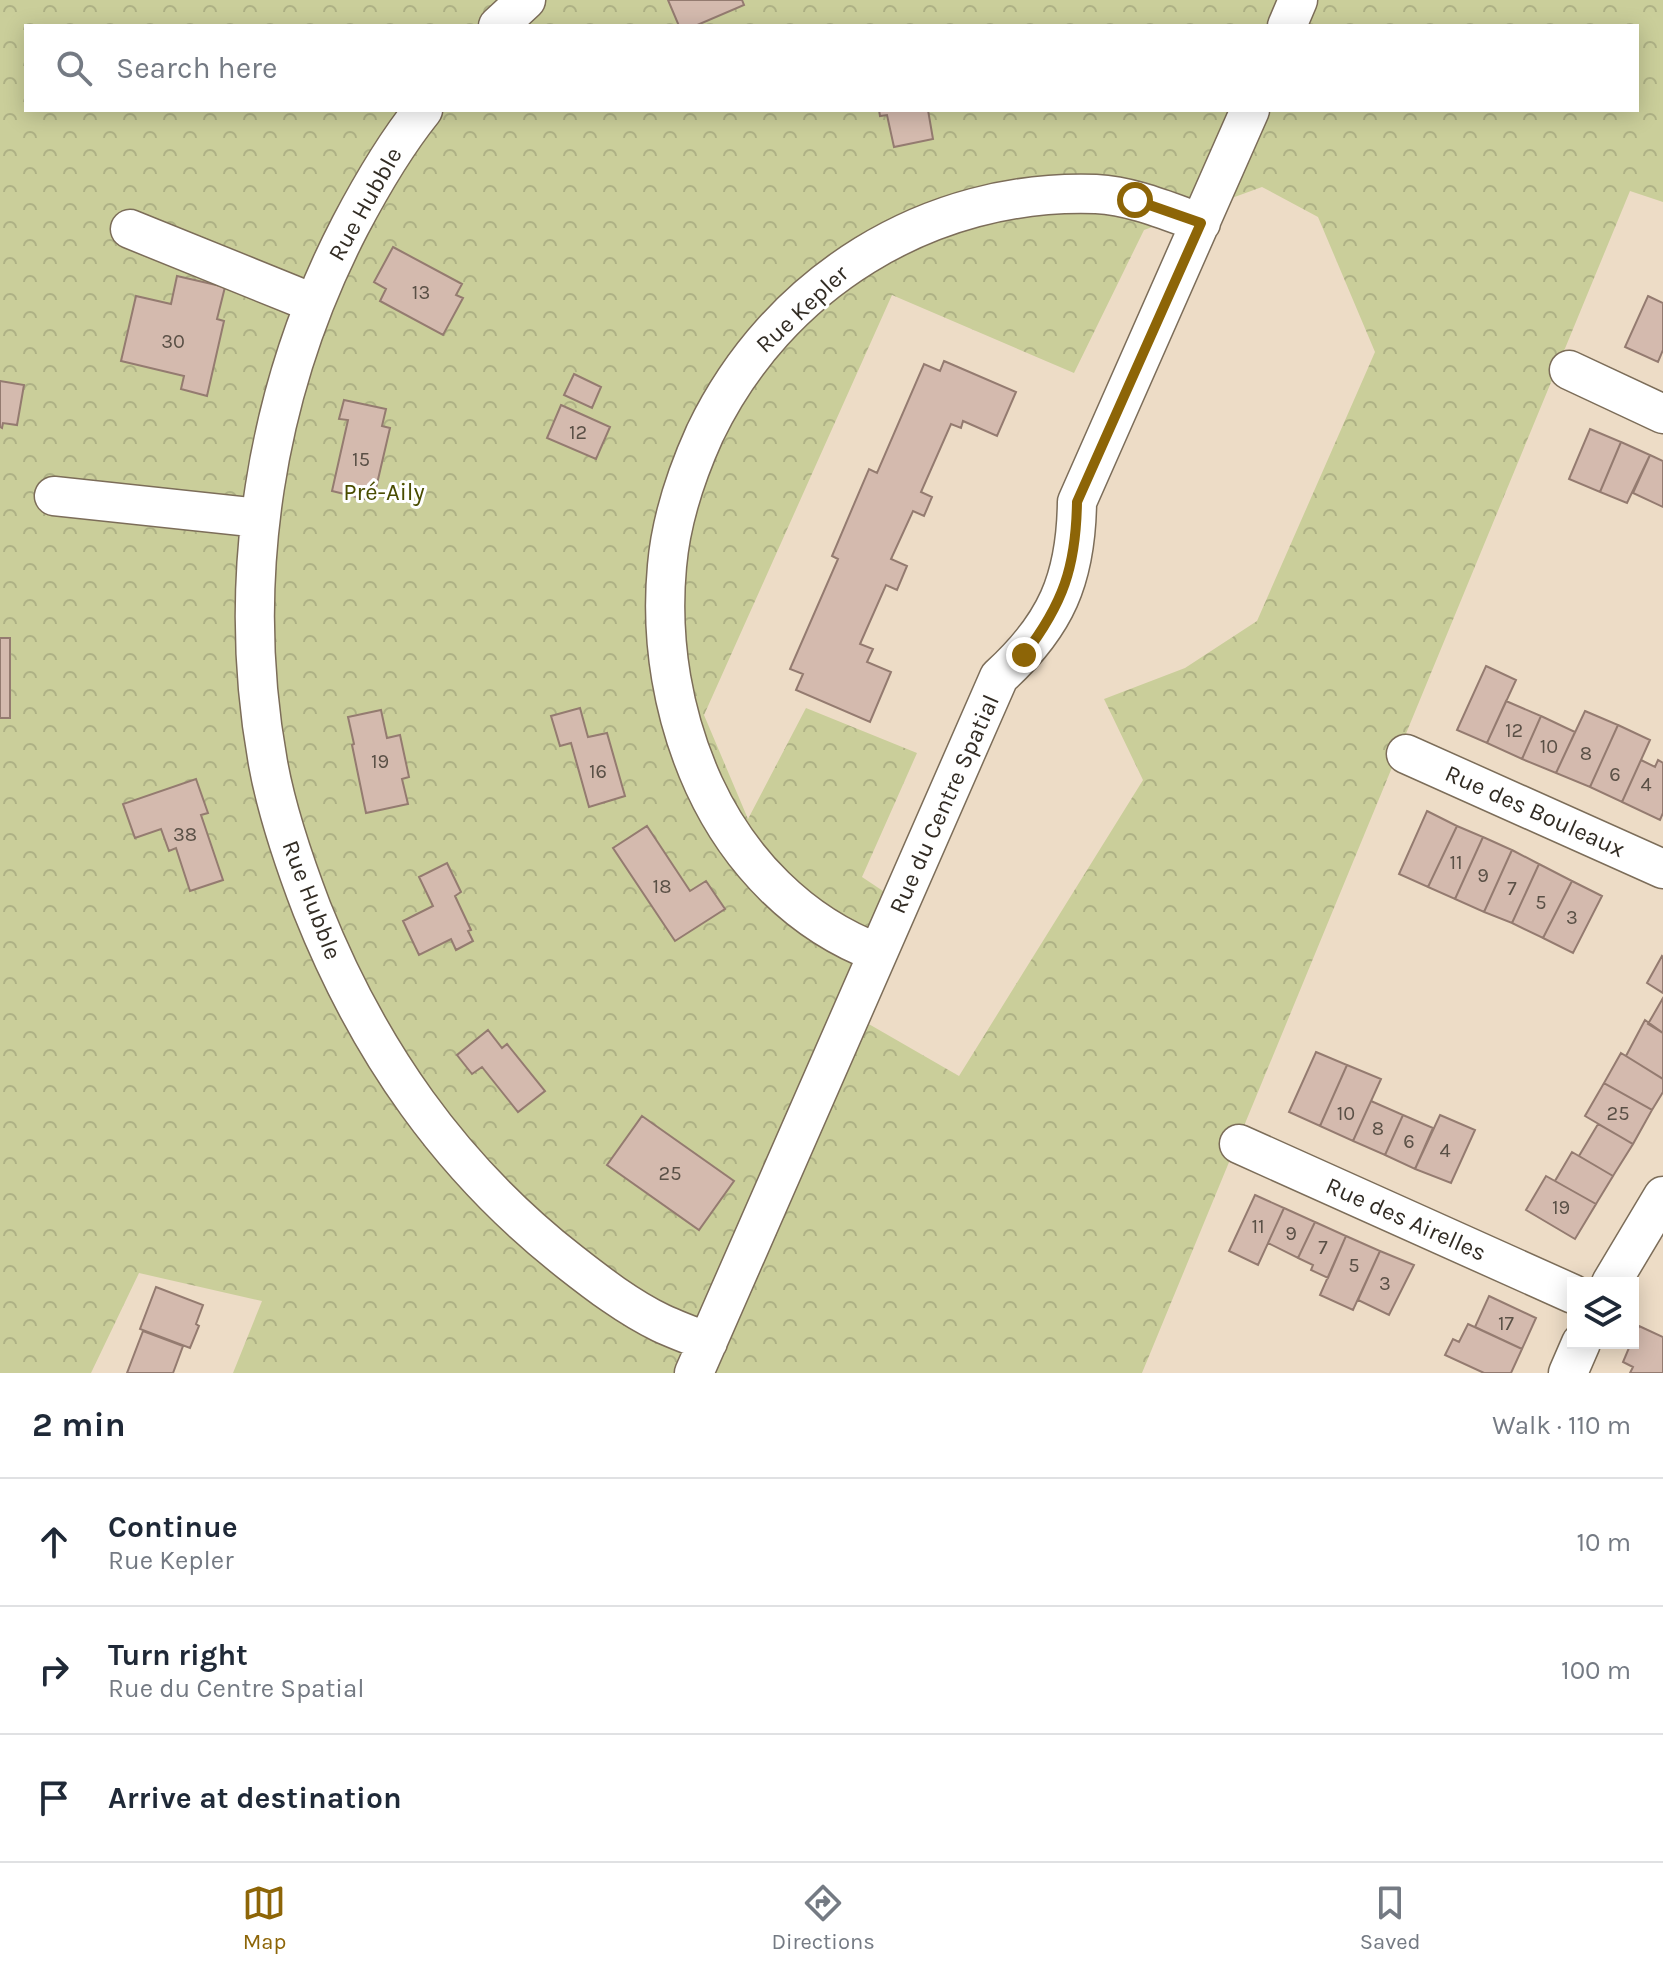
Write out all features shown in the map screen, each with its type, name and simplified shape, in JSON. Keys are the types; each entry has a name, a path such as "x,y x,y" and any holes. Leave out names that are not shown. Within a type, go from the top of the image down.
{"street":[{"path":"500,24 526,0"},
{"path":"1288,24 1298,0"},
{"name":"Rue Hubble","path":"421,112 381,171 334,256 313,303 289,372 275,426 260,518 256,569 259,701 268,764 282,821 327,945 361,1015 420,1108 490,1192 544,1242 599,1285 658,1322 701,1358"},
{"name":"Rue du Centre Spatial","path":"701,1358 999,677 1024,655 1059,600 1077,537 1077,502 1249,112"},
{"name":"Rue Kepler","path":"878,953 837,936 803,913 764,877 733,837 711,801 691,756 671,680 665,610 673,527 684,484 699,447 719,404 763,342 790,314 852,262 895,237 963,210 1003,201 1049,196 1098,194 1135,200 1201,223"},
{"path":"130,229 313,303"},
{"path":"1569,370 1663,414"},
{"path":"54,496 260,518"},
{"name":"Rue des Bouleaux","path":"1406,754 1663,869"},
{"name":"Rue des Airelles","path":"1239,1144 1567,1291"},
{"path":"1615,1277 1663,1196"},
{"path":"1568,1373 1578,1349"}],"green space":[{"name":"Pré-Aily","path":"0,0 1663,0 1663,202 1630,191 1142,1373 233,1373 262,1301 139,1273 91,1373 0,1373","holes":["1262,187 1318,217 1375,352 1257,621 1185,668 1104,699 1143,780 959,1076 834,1004 889,895 862,877 917,753 806,708 748,819 704,715 892,295 1074,373 1144,230"]}],"building":[{"path":"668,0 742,0 744,5 700,24 678,24"},
{"path":"879,112 928,112 933,139 894,147 887,115 880,116"},
{"path":"393,247 462,284 456,295 463,298 443,335 380,301 386,289 374,282"},
{"path":"177,276 225,287 217,319 224,321 207,396 181,389 184,376 121,361 136,296 171,304"},
{"path":"1648,296 1663,303 1663,350 1658,362 1625,347"},
{"path":"944,361 1016,392 997,436 963,421 961,428 951,424 921,492 932,497 924,516 913,511 891,559 907,566 897,590 886,585 860,644 873,649 867,662 891,672 870,722 796,690 803,674 790,669 838,559 832,556 869,469 877,473 924,364 940,371"},
{"path":"574,374 601,387 592,408 564,395"},
{"path":"0,381 24,385 17,425 3,423 0,427"},
{"path":"344,400 386,409 382,426 390,428 373,501 332,491 348,420 339,419"},
{"path":"561,405 610,427 596,459 547,438"},
{"path":"1590,429 1621,442 1600,492 1569,479"},
{"path":"1621,442 1650,455 1627,503 1600,492"},
{"path":"1650,455 1663,461 1663,507 1633,493"},
{"path":"0,638 10,638 10,718 0,718"},
{"path":"1486,666 1516,680 1487,743 1457,730"},
{"path":"1506,701 1541,716 1522,759 1487,743"},
{"path":"580,708 588,737 607,733 625,796 589,807 571,743 560,746 551,716"},
{"path":"381,710 387,738 400,735 409,777 402,779 408,804 366,813 348,717"},
{"path":"1585,711 1618,725 1590,787 1556,773"},
{"path":"1541,716 1575,732 1556,773 1522,759"},
{"path":"1618,725 1650,740 1622,802 1590,787"},
{"path":"1641,760 1655,767 1658,760 1663,763 1663,813 1660,820 1622,802"},
{"path":"196,779 208,813 201,815 223,880 190,891 176,848 169,851 161,829 135,838 123,804"},
{"path":"1427,811 1457,826 1428,887 1399,874"},
{"path":"647,826 690,891 706,881 725,909 675,941 613,848"},
{"path":"1457,826 1483,837 1455,899 1428,887"},
{"path":"1483,837 1512,850 1484,912 1455,899"},
{"path":"1512,850 1539,864 1512,923 1484,912"},
{"path":"447,863 461,892 455,896 473,941 456,950 451,939 419,955 403,921 433,906 419,877"},
{"path":"1539,864 1572,881 1543,938 1512,923"},
{"path":"1572,881 1602,896 1573,953 1543,938"},
{"path":"1663,957 1663,993 1647,983"},
{"path":"1663,998 1663,1033 1648,1024"},
{"path":"1645,1020 1663,1033 1663,1079 1626,1056"},
{"path":"488,1030 502,1048 507,1044 545,1091 518,1112 482,1067 472,1074 457,1055"},
{"path":"1316,1052 1347,1065 1320,1126 1289,1112"},
{"path":"1621,1053 1663,1079 1663,1092 1652,1110 1604,1083"},
{"path":"1347,1065 1381,1079 1353,1141 1320,1126"},
{"path":"1604,1083 1652,1110 1633,1144 1585,1116"},
{"path":"1371,1101 1403,1115 1385,1155 1353,1141"},
{"path":"1403,1115 1433,1128 1415,1169 1385,1155"},
{"path":"1440,1115 1475,1130 1451,1183 1415,1169"},
{"path":"642,1116 734,1181 699,1230 607,1165"},
{"path":"1598,1124 1633,1144 1613,1176 1579,1156"},
{"path":"1572,1152 1613,1176 1596,1204 1555,1181"},
{"path":"1546,1176 1596,1204 1575,1239 1526,1210"},
{"path":"1255,1195 1284,1208 1258,1265 1229,1251"},
{"path":"1284,1208 1315,1222 1298,1258 1268,1243"},
{"path":"1315,1222 1346,1236 1328,1278 1311,1270 1313,1265 1298,1258"},
{"path":"1346,1236 1380,1251 1353,1310 1320,1295"},
{"path":"1380,1251 1414,1265 1389,1315 1358,1300"},
{"path":"156,1287 203,1305 190,1348 140,1329"},
{"path":"1489,1296 1536,1318 1522,1349 1475,1327"},
{"path":"1468,1324 1522,1349 1511,1373 1484,1373 1445,1355 1453,1339 1459,1342"},
{"path":"1639,1326 1663,1337 1663,1373 1630,1373 1633,1367 1623,1362 1628,1349 1639,1349"},
{"path":"143,1331 183,1346 173,1373 127,1373"}],"route":[{"path":"1024,655 1059,600 1077,537 1077,502 1201,223 1135,200"}]}
